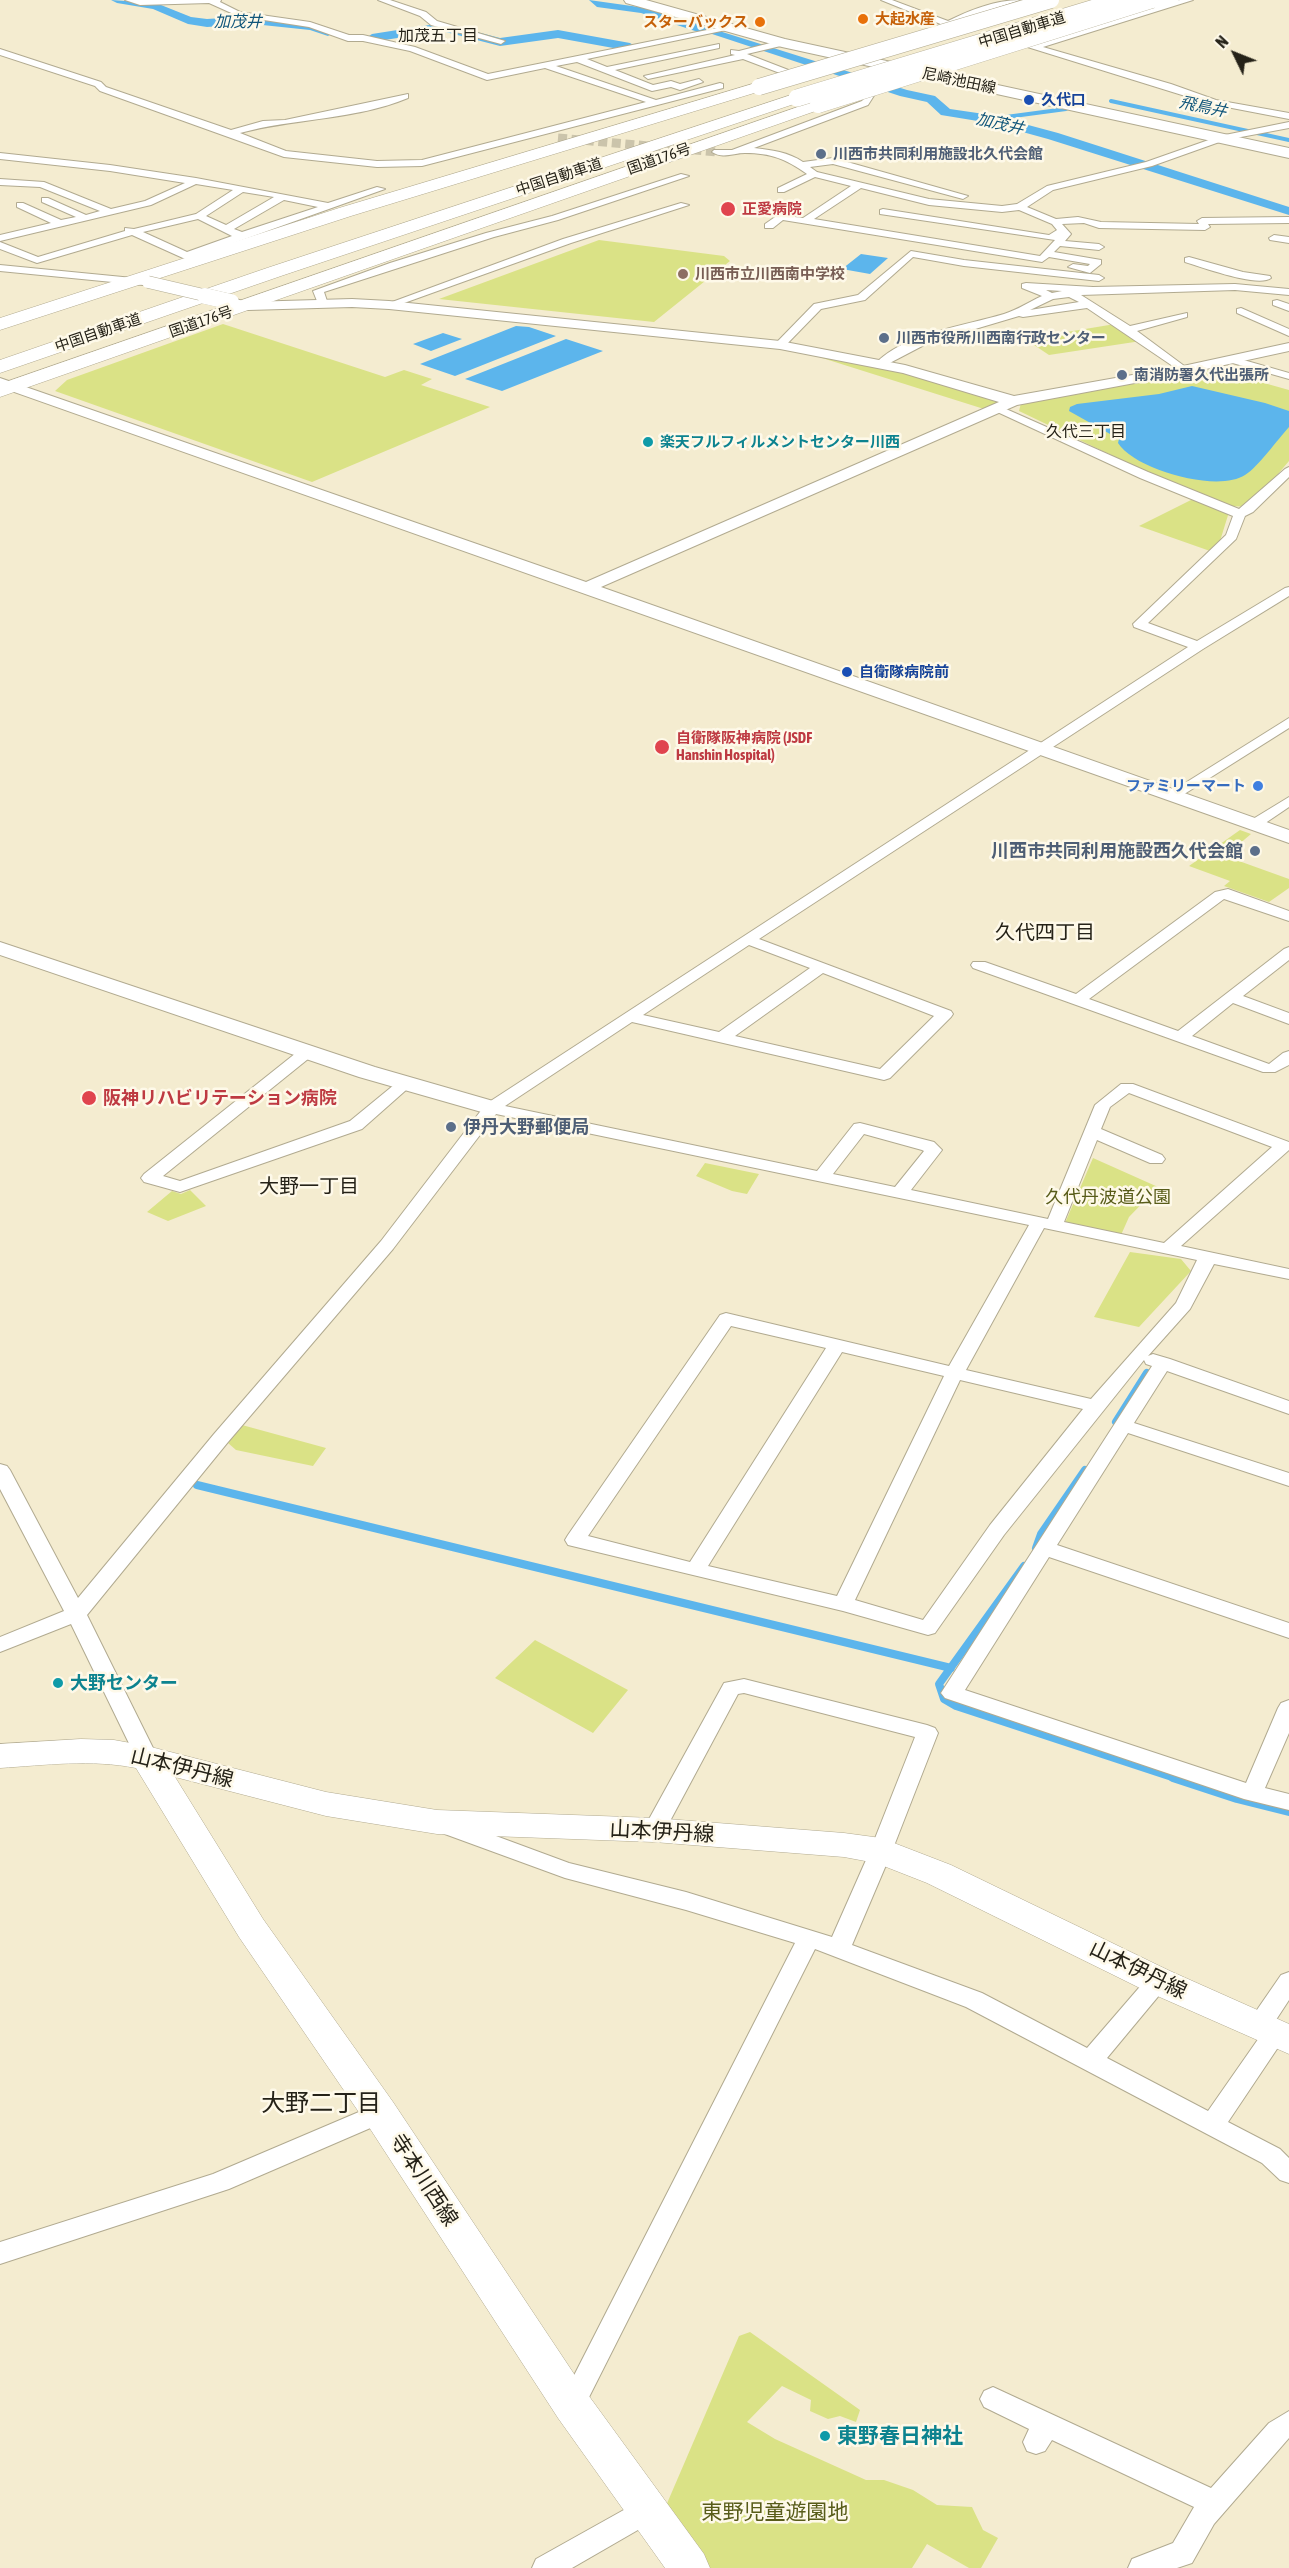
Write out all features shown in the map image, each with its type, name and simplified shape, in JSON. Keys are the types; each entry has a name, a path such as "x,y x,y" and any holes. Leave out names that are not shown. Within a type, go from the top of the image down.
{"highway":[{"path":"345,212 726,88 788,73 1031,0"},
{"path":"0,324 140,281 193,258 1051,0"},
{"name":"中国自動車道","path":"0,351 266,261 779,93 1084,0"},
{"name":"中国自動車道","path":"0,367 274,272 797,99 1121,0"},
{"name":"国道176号","path":"4,387 239,304 432,241 604,178 818,105 1152,0"},
{"path":"432,241 871,94 1172,0"}],"main road":[{"name":"尼崎池田線","path":"631,0 782,43 851,53"},
{"name":"尼崎池田線","path":"657,0 741,25 851,53 1289,153"},
{"name":"尼崎池田線","path":"939,73 1289,146"},
{"name":"山本伊丹線","path":"0,1756 90,1751 114,1752 147,1758 326,1804 437,1822 654,1830 844,1845 881,1851 939,1874 1158,1981 1274,2033"},
{"name":"寺本川西線","path":"147,1758 251,1928 380,2113 572,2405 688,2568"}],"street":[{"path":"129,0 140,3 217,0"},
{"path":"382,0 423,14 434,23 501,41"},
{"path":"890,0 948,24 1000,2 1016,0"},
{"path":"1024,45 1039,46 1189,0"},
{"path":"212,1 232,12 310,25 348,38 363,38 387,45 412,48 487,77 727,29"},
{"path":"690,36 788,73"},
{"path":"612,42 639,47"},
{"path":"631,80 741,55 782,43"},
{"path":"1024,45 1168,86 1214,102 1289,116"},
{"path":"605,70 716,46"},
{"path":"0,52 98,84 103,89 118,95 284,154 377,164 430,163 657,103 726,88"},
{"path":"576,58 652,88 671,84 680,87 704,81 726,88"},
{"path":"546,65 657,103"},
{"path":"717,152 733,153 741,150 865,103 871,94"},
{"path":"230,133 263,124 285,123 391,102 405,96"},
{"path":"1261,111 1274,105"},
{"path":"782,190 807,175 814,174 929,202 1002,209 1021,206 1050,189 1149,164 1223,138 1289,125"},
{"path":"541,134 558,138"},
{"path":"741,150 774,153 791,158 814,174"},
{"path":"0,156 110,168 196,181 327,206"},
{"path":"774,220 805,221 836,230 860,230 946,240 963,246 1044,256 1066,234 1055,222 1021,206 949,193 833,161 802,165"},
{"path":"323,304 318,291 490,235 555,219 684,176"},
{"path":"0,238 148,203 196,181"},
{"path":"0,182 41,184 110,212"},
{"path":"805,221 859,185"},
{"path":"0,245 37,260 132,232 199,216 241,189"},
{"path":"97,216 193,258 242,236 380,189"},
{"path":"637,193 660,198"},
{"path":"227,229 283,196"},
{"path":"860,230 905,196"},
{"path":"45,200 86,219"},
{"path":"389,305 544,250 684,205 671,200"},
{"path":"20,205 61,224"},
{"path":"883,212 1051,238 1064,230"},
{"path":"199,216 242,236"},
{"path":"1055,222 1079,219 1099,225 1205,227 1202,221 1289,220"},
{"path":"878,247 892,235"},
{"path":"1274,238 1289,240"},
{"path":"523,243 544,250"},
{"path":"1058,243 1099,247"},
{"path":"952,253 963,246"},
{"path":"490,254 512,261"},
{"path":"780,345 818,306 861,298 910,254 964,263 1099,278"},
{"path":"1189,260 1242,275 1289,292"},
{"path":"0,268 140,281 239,304 389,305 780,345 880,364 1012,401"},
{"path":"1051,296 1026,286 1093,290 1268,284 1289,281"},
{"path":"1007,316 1051,296 1093,290"},
{"path":"1071,294 1129,330 1183,370"},
{"path":"1276,303 1289,308"},
{"path":"880,364 901,349 991,319 1089,304"},
{"path":"1241,312 1289,333"},
{"path":"1129,330 1184,315"},
{"path":"586,588 1012,401 1287,349"},
{"path":"1233,360 1289,376"},
{"path":"4,387 586,588 1289,837"},
{"path":"997,408 1144,475 1240,514"},
{"path":"1198,645 1139,624 1232,536 1240,514 1249,509 1289,471"},
{"path":"0,1645 76,1614 221,1438 387,1245 492,1108 593,1039 631,1017 1198,645 1289,591"},
{"path":"1173,795 1289,722"},
{"path":"1253,825 1289,801"},
{"path":"1078,1000 1220,895 1228,894 1289,916"},
{"path":"631,1017 884,1075 945,1014 749,940"},
{"path":"0,948 308,1052 492,1108 1289,1274"},
{"path":"1180,1037 1289,952"},
{"path":"979,965 1269,1069 1278,1066 1289,1056"},
{"path":"722,1038 822,967"},
{"path":"1231,997 1289,1019"},
{"path":"308,1052 150,1178 180,1187 356,1125 406,1083"},
{"path":"843,1604 955,1372 1047,1223 1103,1105 1127,1088 1284,1146 1168,1248"},
{"path":"821,1177 860,1128 928,1146 934,1150 899,1193"},
{"path":"1092,1132 1156,1159"},
{"path":"1095,1406 726,1319 575,1540 843,1604 928,1628 997,1530 1095,1406 1184,1305 1208,1257"},
{"path":"695,1570 837,1346"},
{"path":"1137,1356 1289,1408"},
{"path":"1163,1363 952,1693 1252,1793 1289,1802"},
{"path":"1122,1425 1289,1480"},
{"path":"0,1470 76,1614 147,1758"},
{"path":"1044,1548 1140,1575 1289,1631"},
{"path":"654,1830 731,1688 744,1686 927,1733 881,1851 838,1950"},
{"path":"1252,1793 1289,1708"},
{"path":"437,1822 565,1870 686,1901 809,1938 974,2000 1213,2124 1271,2156 1289,2173"},
{"path":"572,2405 809,1938"},
{"path":"1091,2060 1158,1981"},
{"path":"1213,2124 1274,2033 1289,1981"},
{"path":"0,2253 220,2182 380,2113"},
{"path":"993,2399 1042,2433 1215,2503"},
{"path":"1142,2568 1164,2558 1182,2554 1204,2515 1278,2431 1289,2422"},
{"path":"546,2568 647,2510"}],"green space":[{"path":"599,240 724,256 730,261 654,322 439,299"},
{"path":"223,324 385,377 404,370 432,379 421,385 490,407 312,482 55,391 67,380"},
{"path":"1115,324 1141,341 1049,355 1025,339"},
{"path":"819,357 902,370 1003,401 984,409"},
{"path":"1214,369 1289,390 1289,461 1250,507 1229,506 1140,469 1019,411 1021,403"},
{"path":"1193,499 1229,512 1220,541 1210,551 1139,526"},
{"path":"1240,830 1251,834 1225,856 1289,879 1289,888 1269,902 1224,886 1230,881 1189,866"},
{"name":"久代丹波道公園","path":"1093,1158 1158,1187 1129,1217 1121,1235 1065,1223"},
{"path":"705,1163 759,1174 747,1194 732,1191 696,1176"},
{"path":"190,1190 206,1206 168,1221 147,1212 172,1191 181,1194"},
{"path":"1130,1252 1181,1259 1191,1271 1139,1327 1094,1317"},
{"path":"242,1425 326,1448 313,1466 236,1450 228,1443"},
{"path":"535,1640 628,1690 593,1733 495,1678"},
{"name":"東野児童遊園地","path":"750,2332 860,2410 856,2422 840,2416 828,2419 810,2411 811,2400 782,2386 747,2422 775,2439 866,2480 884,2480 913,2490 937,2505 972,2507 983,2530 998,2538 981,2568 969,2568 927,2544 912,2568 700,2568 662,2515 739,2336"}],"water":[{"path":"861,254 888,258 870,274 842,269"},
{"path":"516,326 529,327 556,336 455,376 420,364"},
{"path":"443,333 462,339 431,351 413,344"},
{"path":"566,339 603,351 502,391 465,379"},
{"path":"1192,386 1289,411 1289,427 1245,475 1232,480 1197,480 1159,470 1141,462 1127,453 1118,443 1119,439 1069,411 1070,407 1077,404 1159,394"}],"waterway":[{"name":"加茂井","path":"117,0 156,6 188,20 207,23 253,20 311,27 328,32"},
{"name":"加茂井","path":"595,0 601,5 642,10 705,30"},
{"name":"加茂井","path":"372,38 442,27 500,42 558,34 630,47"},
{"name":"飛鳥井","path":"714,32 904,93 931,99 946,112 991,119 1053,136 1289,211"},
{"name":"飛鳥井","path":"1111,101 1289,140"},
{"name":"飛鳥井","path":"991,119 1066,109"},
{"path":"1116,1422 1147,1373"},
{"path":"1036,1548 1041,1534 1085,1470"},
{"path":"197,1485 951,1668"},
{"path":"951,1668 1024,1566"},
{"path":"951,1668 939,1684 944,1699 956,1706 1178,1779"},
{"path":"1173,1777 1237,1798 1289,1811"}],"tunnel":[{"path":"558,138 717,152"}],"place":[{"name":"大起水産","path":"863,19"},
{"name":"スターバックス","path":"760,22"},
{"name":"久代口","path":"1029,100"},
{"name":"川西市共同利用施設北久代会館","path":"821,154"},
{"name":"正愛病院","path":"728,209"},
{"name":"川西市立川西南中学校","path":"683,274"},
{"name":"川西市役所川西南行政センター","path":"884,338"},
{"name":"南消防署久代出張所","path":"1122,375"},
{"name":"楽天フルフィルメントセンター川西","path":"648,442"},
{"name":"自衛隊病院前","path":"847,672"},
{"name":"自衛隊阪神病院 (JSDF Hanshin Hospital)","path":"662,747"},
{"name":"ファミリーマート","path":"1258,786"},
{"name":"川西市共同利用施設西久代会館","path":"1255,851"},
{"name":"阪神リハビリテーション病院","path":"89,1098"},
{"name":"伊丹大野郵便局","path":"451,1127"},
{"name":"大野センター","path":"58,1683"},
{"name":"東野春日神社","path":"825,2436"}],"district":[{"name":"加茂五丁目","path":"438,36"},
{"name":"久代三丁目","path":"1086,432"},
{"name":"久代四丁目","path":"1045,933"},
{"name":"大野一丁目","path":"309,1187"},
{"name":"大野二丁目","path":"321,2103"}]}
